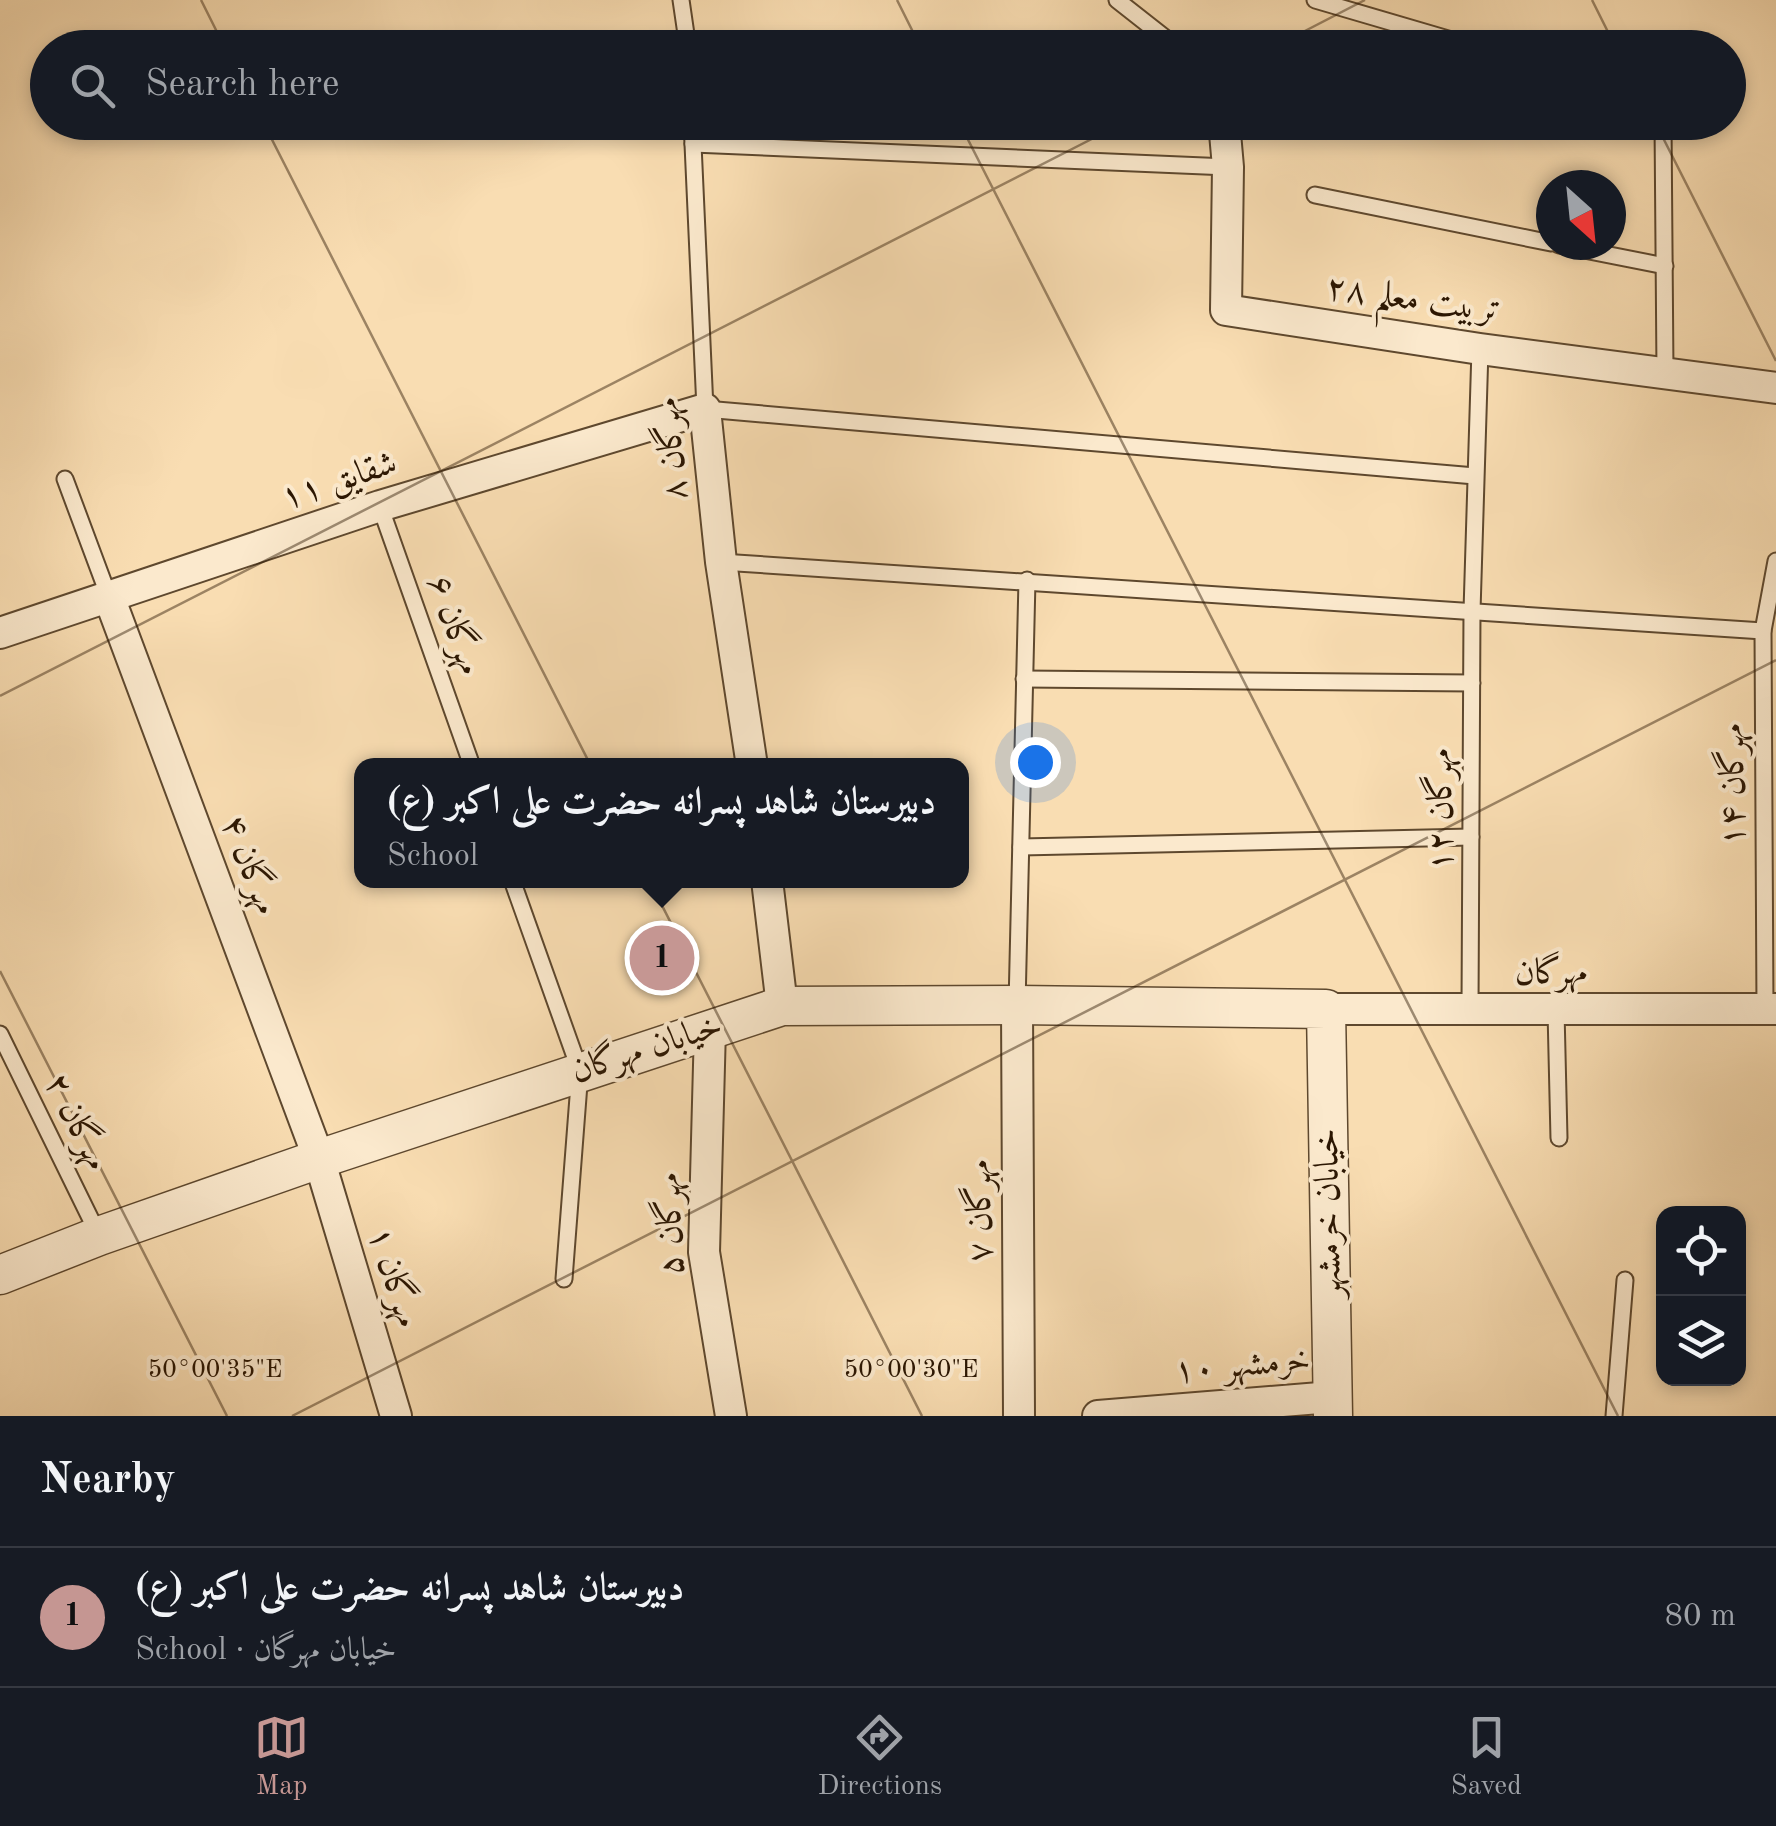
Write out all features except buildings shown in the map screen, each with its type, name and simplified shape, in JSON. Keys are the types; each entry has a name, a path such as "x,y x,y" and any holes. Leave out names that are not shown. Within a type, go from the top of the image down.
{"street":[{"name":"تربیت معلم ۲۸","path":"1226,140 1226,310 1776,388"},
{"name":"شقایق ۱۱","path":"0,633 380,506 705,409"},
{"name":"مهرگان ۸","path":"705,409 722,562 751,758"},
{"name":"مهرگان ۴","path":"109,597 319,1159"},
{"path":"768,888 782,1006"},
{"name":"مهرگان ۷","path":"1016,1005 1018,1416"},
{"name":"خیابان مهرگان","path":"0,1275 319,1159 782,1006 1326,1009"},
{"name":"مهرگان","path":"1326,1009 1770,1009"},
{"name":"خیابان خرمشهر","path":"1326,1009 1333,1406"},
{"name":"مهرگان ۵","path":"710,1028 704,1252 730,1416"},
{"name":"مهرگان ۱","path":"319,1159 396,1416"},
{"name":"خرمشهر ۱۰","path":"1098,1416 1333,1406"}],"lane":[{"path":"681,0 685,30"},
{"path":"1117,0 1155,30"},
{"path":"1315,0 1418,30"},
{"name":"مهرگان ۸","path":"692,140 705,409"},
{"path":"1663,140 1665,372"},
{"path":"692,144 1228,167"},
{"path":"1315,196 1536,241"},
{"path":"1626,258 1664,266"},
{"name":"مهرگان ۱۲","path":"1470,1009 1472,611 1480,348"},
{"path":"705,409 1475,476"},
{"path":"65,479 109,597"},
{"name":"مهرگان ۶","path":"380,506 469,758"},
{"name":"مهرگان ۱۴","path":"1770,1009 1762,631 1776,561"},
{"path":"722,562 1762,631"},
{"path":"1016,1005 1027,580"},
{"path":"1024,679 1472,682"},
{"path":"1021,847 1471,836"},
{"path":"515,888 580,1072 564,1279"},
{"path":"1556,1011 1559,1138"},
{"name":"مهرگان ۲","path":"0,1034 99,1236"},
{"path":"1614,1416 1625,1280"}],"place":[{"name":"دبیرستان شاهد پسرانه حضرت علی اکبر (ع)","path":"662,958"}]}
